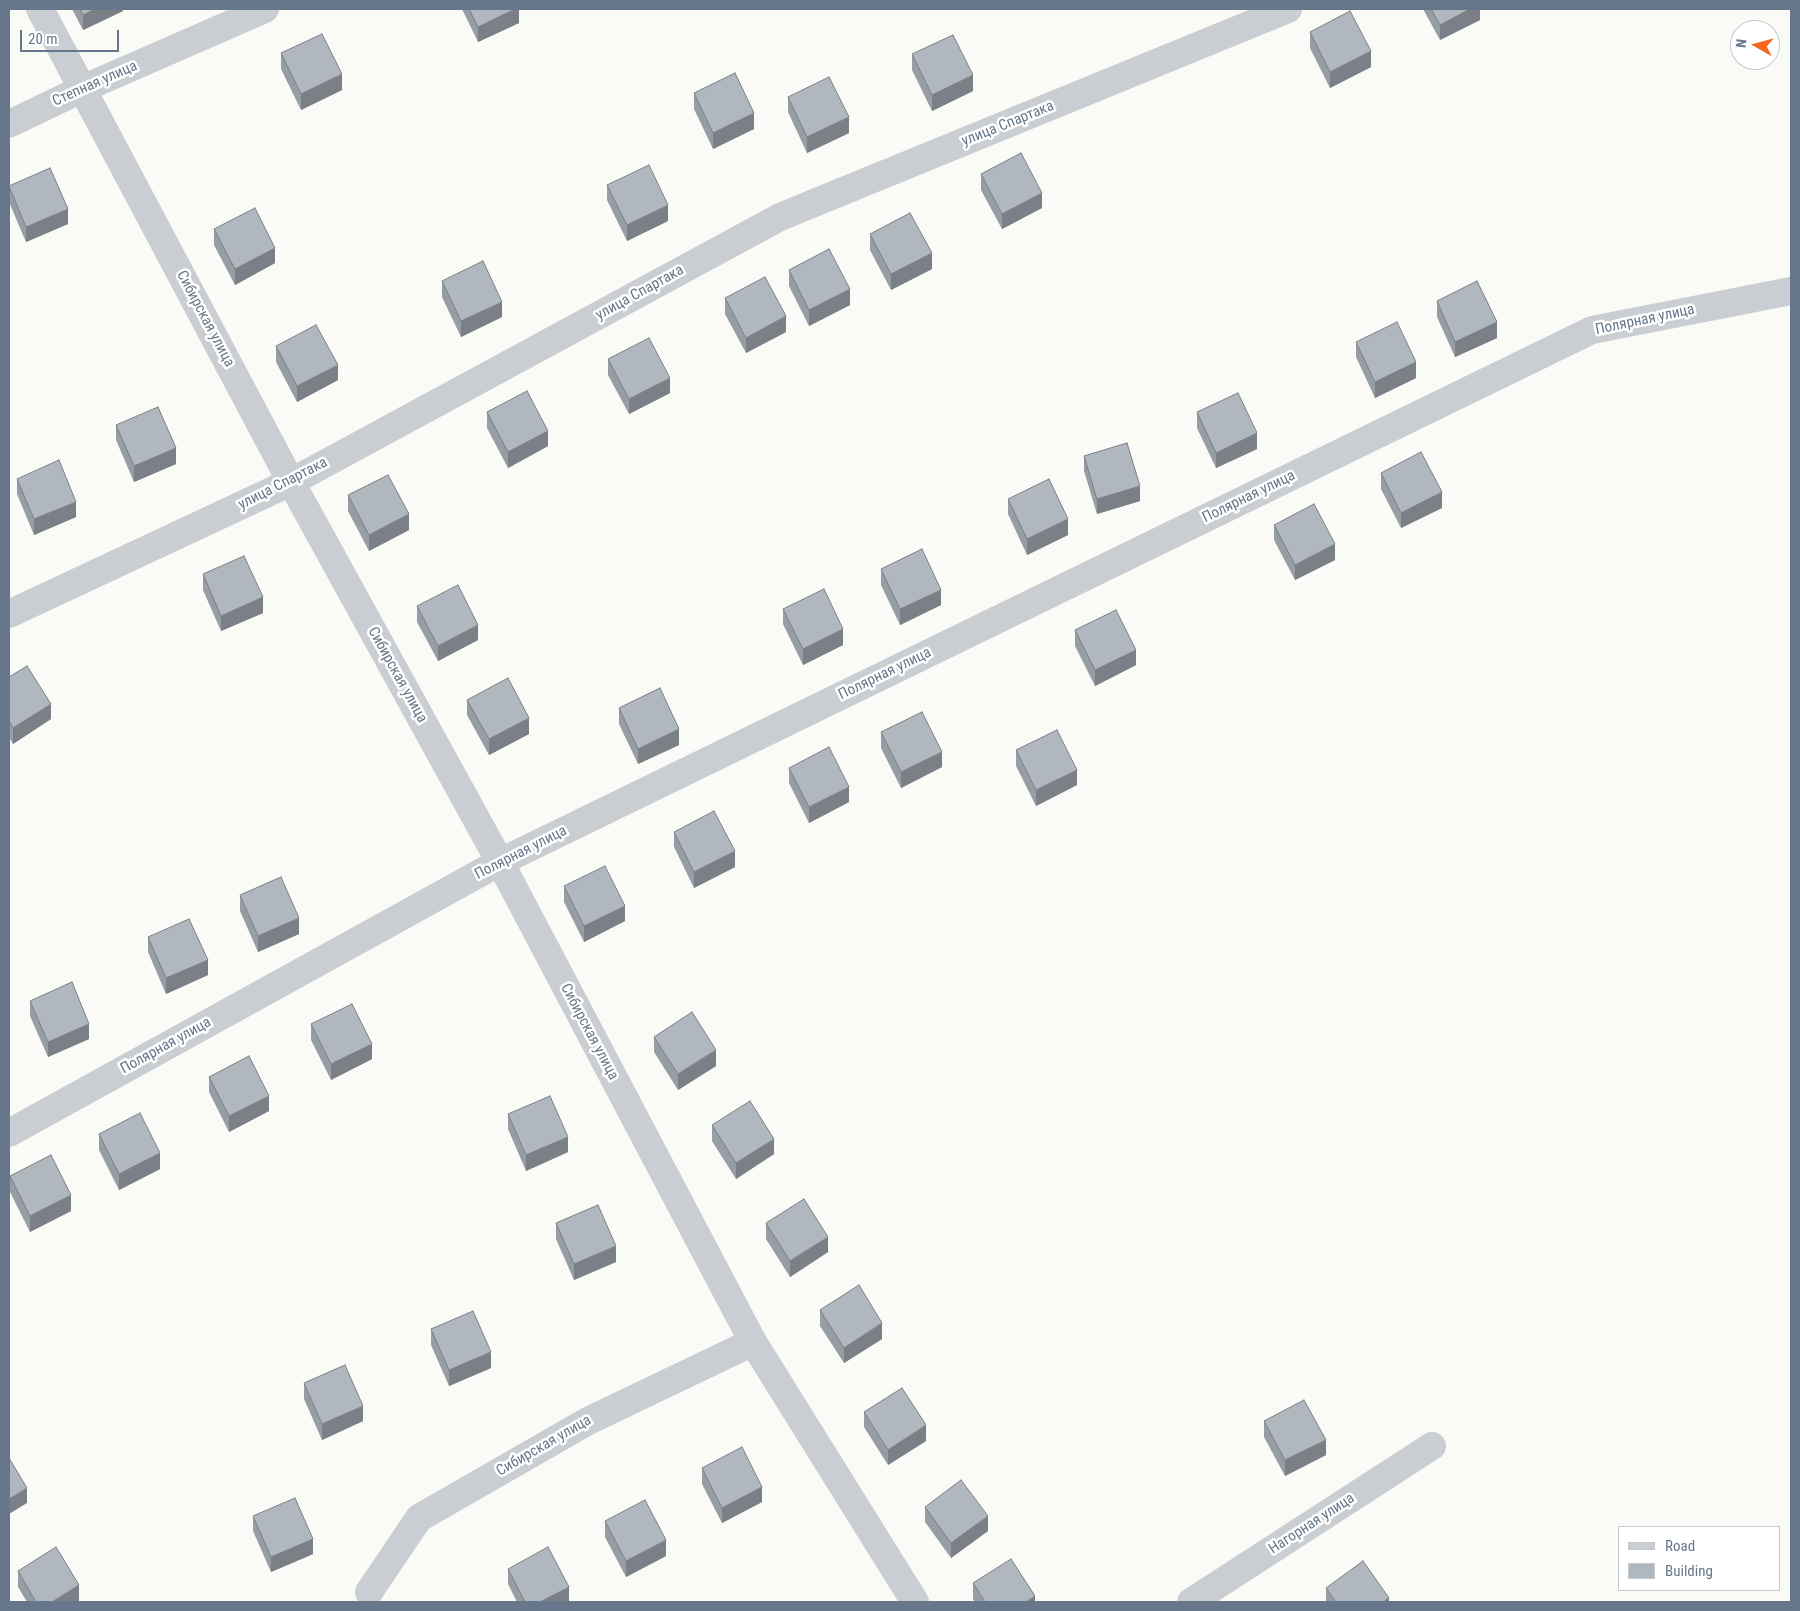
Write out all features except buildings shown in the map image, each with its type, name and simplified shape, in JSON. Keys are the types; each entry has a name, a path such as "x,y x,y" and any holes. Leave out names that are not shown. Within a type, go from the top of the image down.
{"street":[{"name":"Сибирская улица","path":"40,9 291,482 500,862 753,1342 915,1602"},
{"name":"Степная улица","path":"9,124 82,89 264,9"},
{"name":"улица Спартака","path":"9,614 291,482 780,217 1288,9"},
{"name":"Полярная улица","path":"9,1133 500,862 1592,330 1791,291"},
{"name":"Сибирская улица","path":"369,1592 419,1518 588,1421 753,1342"},
{"name":"Нагорная улица","path":"1191,1602 1432,1446"}]}
